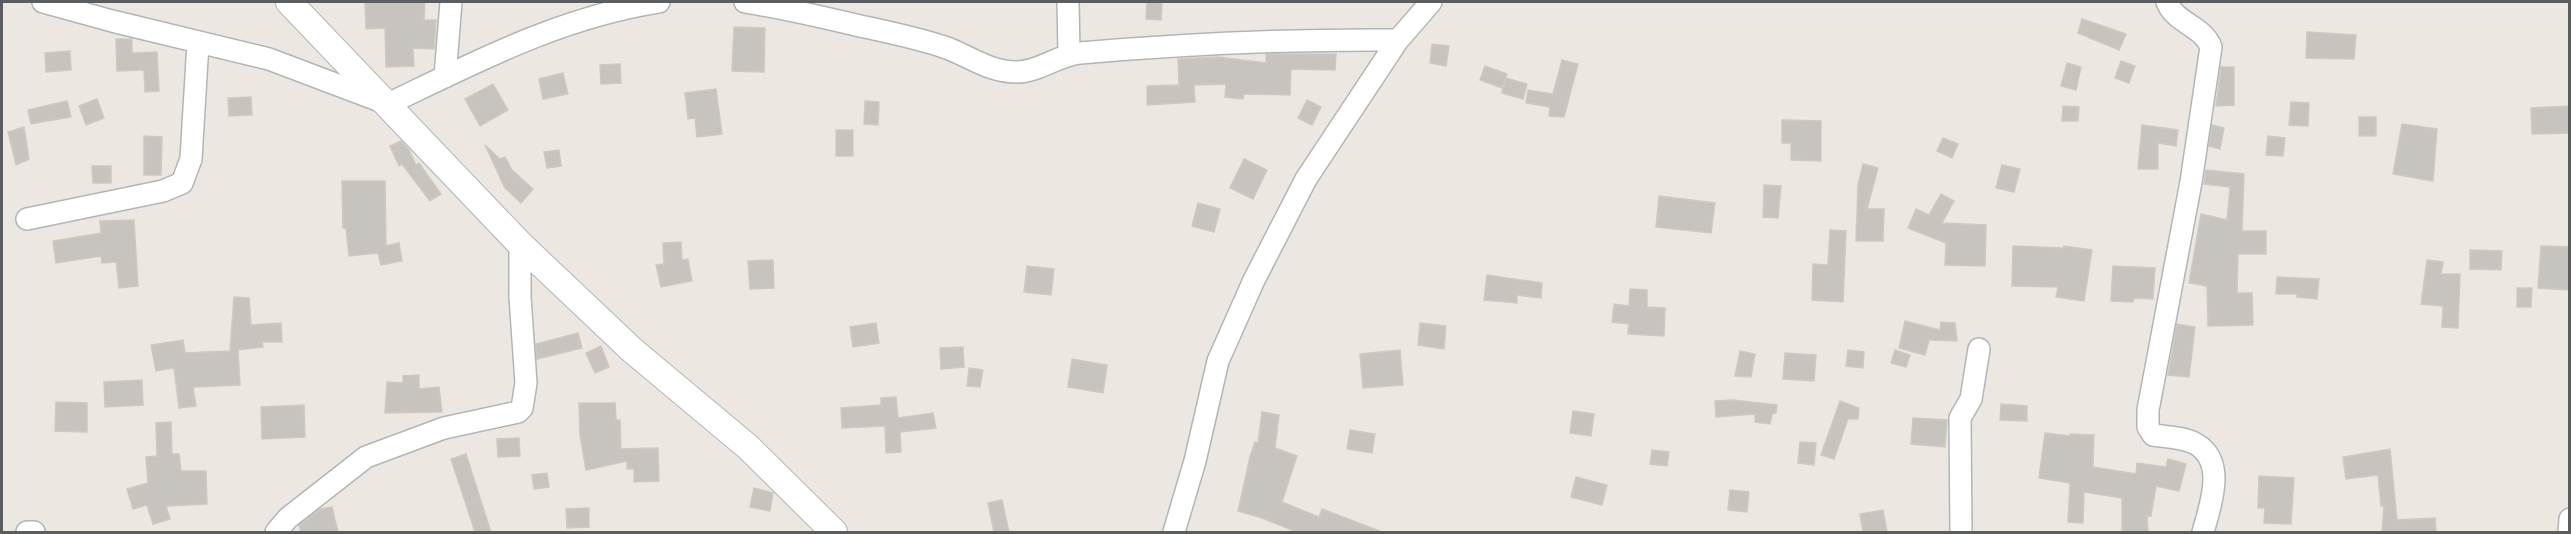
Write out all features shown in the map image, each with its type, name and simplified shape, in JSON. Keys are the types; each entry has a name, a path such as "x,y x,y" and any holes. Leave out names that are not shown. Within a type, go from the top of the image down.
{"street":[{"path":"42,2 268,59 388,104 563,24 626,7 659,2"},
{"path":"289,2 520,244 632,350 748,447 834,532"},
{"path":"445,77 451,2"},
{"path":"745,2 801,12 944,47 986,67 1017,72 1033,69 1069,54 1193,44 1316,39 1398,40"},
{"path":"1068,2 1069,54"},
{"path":"1174,532 1195,461 1218,361 1254,280 1306,180 1398,40 1431,2"},
{"path":"2167,2 2171,12 2207,38 2211,47 2191,182 2148,410 2148,428 2153,435 2178,438 2197,444 2209,459 2214,474 2203,532"},
{"path":"27,219 163,191 182,183 191,159 198,43"},
{"path":"276,532 288,518 366,457 444,428 518,412 522,408 526,383 520,297 520,244"},
{"path":"1960,532 1960,418 1971,399 1979,349"},
{"path":"2569,532 2570,519"},
{"path":"27,532 34,532"}],"building":[{"path":"365,2 425,2 424,20 436,20 434,49 413,48 414,66 386,67 385,28 366,29"},
{"path":"1147,2 1162,2 1161,20 1146,19"},
{"path":"2082,19 2126,34 2119,50 2078,33"},
{"path":"734,27 765,28 764,72 732,71"},
{"path":"2307,32 2356,35 2354,59 2306,58"},
{"path":"116,39 132,39 132,53 157,52 159,91 145,92 144,70 117,71"},
{"path":"1432,44 1449,46 1446,66 1430,63"},
{"path":"70,51 71,70 46,72 45,53"},
{"path":"1266,54 1336,54 1335,70 1291,69 1290,95 1244,94 1243,99 1225,97 1226,84 1194,85 1195,102 1147,105 1147,86 1179,85 1178,59 1218,57 1266,63"},
{"path":"1562,60 1578,64 1564,117 1549,116 1550,107 1526,103 1528,90 1553,94"},
{"path":"2121,61 2135,66 2129,83 2115,78"},
{"path":"2067,63 2081,67 2076,90 2061,86"},
{"path":"620,64 621,83 601,84 600,65"},
{"path":"1485,66 1507,74 1502,88 1480,80"},
{"path":"2221,67 2234,67 2234,105 2216,106"},
{"path":"563,73 568,94 543,99 539,79"},
{"path":"1506,78 1527,84 1523,99 1502,93"},
{"path":"493,84 508,110 480,126 465,99"},
{"path":"716,89 722,134 697,137 695,118 688,119 685,93"},
{"path":"251,97 252,115 229,116 228,98"},
{"path":"97,99 104,118 86,125 79,106"},
{"path":"1307,100 1321,107 1312,125 1298,118"},
{"path":"67,101 71,117 31,124 28,110"},
{"path":"865,101 879,102 878,125 864,124"},
{"path":"2291,102 2309,103 2308,126 2289,125"},
{"path":"2063,106 2079,107 2078,121 2062,121"},
{"path":"2570,106 2570,133 2532,134 2531,108"},
{"path":"2359,117 2376,117 2376,136 2359,136"},
{"path":"1782,120 1821,121 1821,161 1791,160 1791,143 1782,143"},
{"path":"2402,124 2437,129 2433,181 2393,174"},
{"path":"2142,125 2178,130 2176,146 2158,143 2158,169 2138,169"},
{"path":"2212,125 2224,128 2220,149 2209,146"},
{"path":"24,127 29,159 16,165 8,132"},
{"path":"836,130 853,130 853,156 836,156"},
{"path":"144,136 162,137 161,175 144,175"},
{"path":"2268,136 2285,138 2283,156 2266,155"},
{"path":"1943,138 1958,144 1952,158 1937,151"},
{"path":"401,141 409,150 416,165 419,163 441,194 430,201 402,164 399,166 390,146"},
{"path":"485,145 500,159 505,157 512,170 533,189 521,203 505,188"},
{"path":"559,150 561,166 547,168 544,152"},
{"path":"1244,159 1267,170 1253,199 1230,188"},
{"path":"1863,164 1878,168 1867,209 1884,209 1883,241 1856,241 1858,185"},
{"path":"2002,165 2020,169 2014,192 1996,188"},
{"path":"92,166 111,166 111,183 93,183"},
{"path":"2206,170 2244,174 2242,231 2266,231 2266,254 2238,254 2237,293 2252,293 2253,325 2208,326 2207,286 2189,283 2201,214 2227,220 2230,187 2204,184"},
{"path":"342,181 385,181 386,246 399,243 402,261 381,265 378,253 349,256 346,228 343,228"},
{"path":"1764,185 1781,186 1778,218 1763,217"},
{"path":"1941,194 1954,201 1942,223 1986,225 1985,266 1945,265 1946,243 1908,228 1916,209 1929,215"},
{"path":"1659,196 1715,203 1711,233 1656,227"},
{"path":"1198,203 1220,209 1214,232 1192,226"},
{"path":"134,220 138,286 119,288 116,262 102,263 101,256 56,263 53,241 101,233 100,221"},
{"path":"1830,230 1846,231 1843,302 1812,300 1813,264 1828,265"},
{"path":"681,242 682,260 688,259 692,281 661,287 656,265 664,264 663,243"},
{"path":"2013,246 2064,248 2064,246 2092,250 2084,301 2056,297 2058,287 2012,286"},
{"path":"2541,246 2570,247 2570,290 2538,288"},
{"path":"2470,250 2502,251 2501,270 2470,269"},
{"path":"773,260 774,288 750,289 748,261"},
{"path":"2427,260 2443,262 2441,274 2460,274 2458,328 2442,327 2443,306 2421,304"},
{"path":"1027,266 1054,269 1051,295 1024,292"},
{"path":"2113,266 2155,268 2153,299 2134,298 2133,302 2111,301"},
{"path":"1487,275 1542,283 1541,298 1517,295 1517,303 1484,300"},
{"path":"2277,277 2319,279 2317,299 2297,297 2297,294 2276,294"},
{"path":"2517,288 2532,288 2531,307 2517,307"},
{"path":"1630,289 1647,290 1647,307 1665,308 1664,336 1628,334 1629,324 1612,322 1614,304 1629,306"},
{"path":"234,297 249,298 251,325 281,323 282,342 262,342 263,347 238,350 240,385 193,387 196,406 179,408 174,368 156,371 151,345 183,340 185,353 230,351"},
{"path":"1905,321 1940,330 1941,322 1955,323 1957,341 1929,340 1925,355 1899,348"},
{"path":"876,323 879,343 853,347 850,327"},
{"path":"1420,323 1446,326 1444,349 1418,345"},
{"path":"2177,324 2195,327 2189,377 2168,375"},
{"path":"578,333 582,348 537,359 536,344"},
{"path":"601,346 609,367 595,373 586,353"},
{"path":"963,347 964,367 941,369 940,348"},
{"path":"1400,350 1403,385 1363,388 1360,354"},
{"path":"1848,350 1864,352 1863,368 1846,366"},
{"path":"1895,350 1910,355 1906,367 1891,363"},
{"path":"1740,351 1755,354 1751,377 1735,376"},
{"path":"1785,353 1816,355 1814,381 1783,379"},
{"path":"1072,359 1107,365 1103,393 1068,387"},
{"path":"969,368 983,370 980,387 967,386"},
{"path":"419,375 419,389 439,387 442,412 385,413 387,382 403,383 403,376"},
{"path":"142,380 143,405 105,407 104,382"},
{"path":"896,397 898,418 933,413 936,428 900,432 901,452 886,453 885,426 842,428 841,408 881,405 881,398"},
{"path":"1733,400 1777,405 1776,413 1772,414 1770,424 1755,422 1755,414 1716,417 1715,401"},
{"path":"1840,401 1859,408 1858,419 1848,419 1834,459 1821,455"},
{"path":"56,402 87,403 87,432 55,431"},
{"path":"579,403 615,403 616,420 620,420 621,449 658,448 659,481 634,482 634,469 627,469 627,461 586,470 580,435"},
{"path":"2001,404 2027,406 2027,421 2000,420"},
{"path":"304,405 305,437 262,439 261,407"},
{"path":"1573,411 1594,414 1591,436 1570,433"},
{"path":"1262,412 1279,415 1275,448 1297,456 1282,502 1319,517 1322,509 1382,532 1297,532 1238,511 1250,457 1255,442 1258,443"},
{"path":"1913,418 1947,420 1945,447 1911,444"},
{"path":"171,422 172,454 179,454 181,471 206,471 207,504 166,506 170,519 153,524 147,505 133,509 127,489 148,483 146,457 157,456 156,423"},
{"path":"1350,430 1375,434 1372,453 1347,449"},
{"path":"2045,433 2070,436 2070,434 2094,435 2093,467 2136,474 2137,463 2166,467 2168,459 2186,464 2179,491 2156,486 2151,516 2147,515 2148,532 2122,532 2122,498 2084,492 2083,523 2068,522 2070,483 2039,478"},
{"path":"519,438 520,456 498,457 497,439"},
{"path":"1800,442 1816,443 1814,465 1798,463"},
{"path":"2390,449 2397,520 2435,518 2436,532 2382,532 2384,506 2381,506 2378,475 2346,479 2343,457"},
{"path":"1652,450 1669,452 1667,466 1650,464"},
{"path":"466,454 491,532 475,532 451,459"},
{"path":"547,473 549,487 534,489 532,475"},
{"path":"2259,476 2294,478 2291,524 2264,523 2265,508 2258,508"},
{"path":"1576,477 1607,485 1602,505 1571,497"},
{"path":"754,488 773,493 770,511 750,507"},
{"path":"1730,490 1749,492 1747,512 1728,510"},
{"path":"1002,500 1009,532 994,532 988,503"},
{"path":"332,507 338,532 301,532 299,525 320,509"},
{"path":"589,508 589,527 567,528 566,509"},
{"path":"1883,510 1887,532 1863,532 1860,514"}]}
